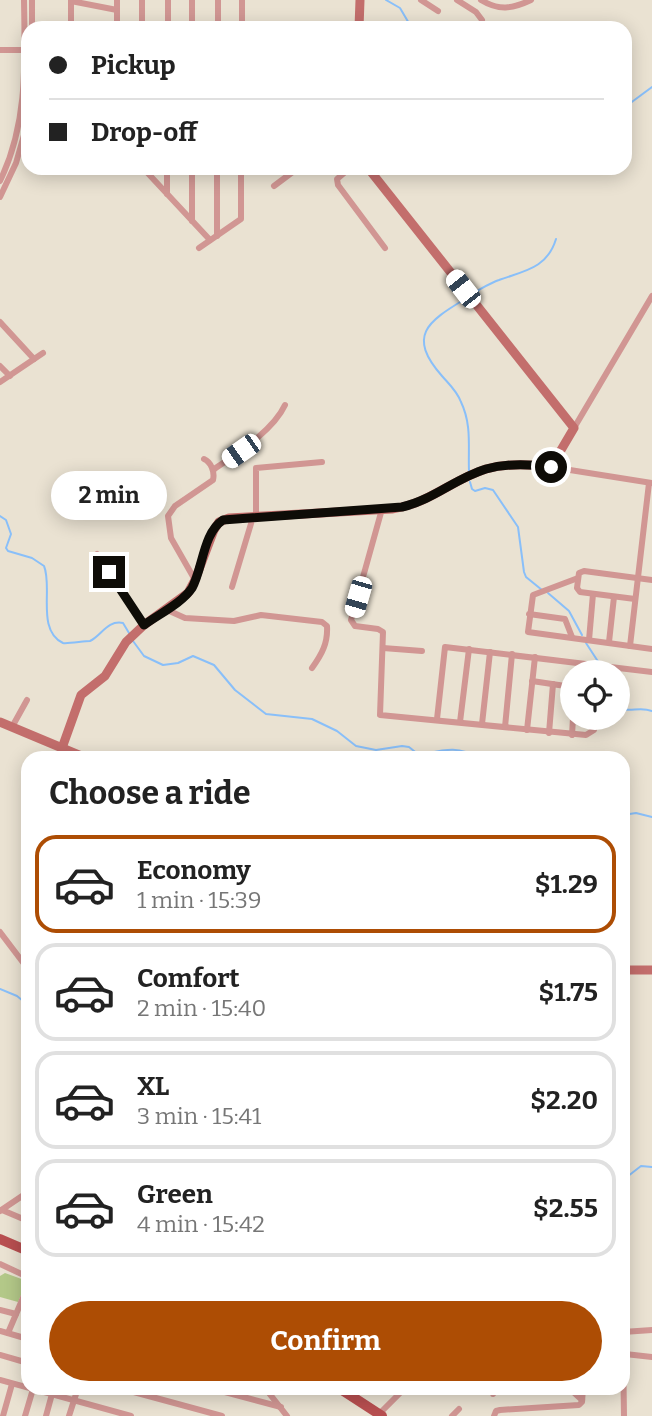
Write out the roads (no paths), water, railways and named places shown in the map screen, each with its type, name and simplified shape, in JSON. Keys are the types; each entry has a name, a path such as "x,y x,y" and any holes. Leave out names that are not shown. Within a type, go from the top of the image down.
{"main road":[{"path":"0,1239 21,1248"},
{"path":"350,1395 381,1415"}],"street":[{"path":"24,0 27,21"},
{"path":"29,21 32,0"},
{"path":"71,21 71,0 117,10"},
{"path":"117,0 117,21"},
{"path":"142,0 142,21"},
{"path":"167,21 168,0"},
{"path":"192,0 192,21"},
{"path":"218,0 218,21"},
{"path":"242,0 242,21"},
{"path":"359,21 360,0"},
{"path":"421,0 438,10"},
{"path":"457,0 476,12 482,20"},
{"path":"481,0 499,9 531,0"},
{"path":"0,50 21,50"},
{"path":"0,181 19,143 21,123"},
{"path":"0,197 21,138"},
{"path":"149,175 210,240"},
{"path":"167,175 167,195"},
{"path":"192,175 192,221"},
{"path":"217,175 217,236"},
{"path":"199,248 241,219 241,175"},
{"path":"274,186 289,175"},
{"path":"342,175 337,179 338,185 385,248"},
{"path":"374,175 574,428"},
{"path":"551,467 652,296"},
{"path":"0,322 34,359"},
{"path":"0,382 43,353"},
{"path":"0,366 10,376"},
{"path":"213,470 249,444 279,416 285,405"},
{"path":"195,580 171,538 168,516 175,506 210,484 214,477 213,470 204,459"},
{"path":"232,587 255,517 256,468 322,462"},
{"path":"62,748 81,695 105,676 126,642 144,625 188,593 219,522 229,518 402,507 426,500 484,470 511,465 551,467 651,483 630,646"},
{"path":"382,509 351,622 355,626 382,630 380,715 572,735 593,733 593,730"},
{"path":"97,554 144,625"},
{"path":"635,599 578,591 578,578 582,571 652,580"},
{"path":"578,578 535,593 531,599 529,614 530,634 652,647"},
{"path":"589,639 593,594"},
{"path":"609,642 614,597"},
{"path":"165,609 178,617 196,619 233,621 261,615 322,622 327,626 326,643 324,651 312,668"},
{"path":"529,614 565,619 572,638"},
{"path":"437,719 445,647 560,662"},
{"path":"383,648 422,651"},
{"path":"460,722 469,649"},
{"path":"482,724 490,652"},
{"path":"505,727 512,654"},
{"path":"527,730 535,657"},
{"path":"630,670 652,672"},
{"path":"532,681 560,685"},
{"path":"549,733 553,684"},
{"path":"12,727 27,700"},
{"path":"0,722 69,751"},
{"path":"572,730 572,735"},
{"path":"0,932 21,960"},
{"path":"630,970 652,970"},
{"path":"1,1210 21,1198"},
{"path":"1,1210 21,1218"},
{"path":"2,1268 21,1275"},
{"path":"8,1333 21,1302"},
{"path":"0,1310 16,1314"},
{"path":"630,1332 652,1330"},
{"path":"0,1331 21,1337"},
{"path":"0,1355 21,1361"},
{"path":"630,1355 652,1357"},
{"path":"0,1380 21,1386"},
{"path":"3,1416 12,1384"},
{"path":"26,1416 31,1395"},
{"path":"46,1416 52,1395 96,1406 115,1414 131,1416"},
{"path":"69,1416 75,1395"},
{"path":"145,1395 222,1416"},
{"path":"236,1395 281,1407"},
{"path":"271,1395 287,1416"},
{"path":"381,1415 399,1395"},
{"path":"577,1395 582,1400"},
{"path":"494,1416 500,1409 577,1405 582,1395"},
{"path":"624,1395 624,1416"},
{"path":"93,1416 96,1406"},
{"path":"452,1416 459,1409"}],"waterway":[{"path":"386,0 400,8 408,21"},
{"path":"632,102 652,87"},
{"path":"473,293 540,263 547,257 556,239"},
{"path":"465,299 440,315 426,331 424,340 431,362 455,391 467,419 469,471"},
{"path":"470,482 475,491 485,488 493,490 518,527 524,572 526,577 542,590"},
{"path":"0,516 6,520 11,534 6,548 8,551 32,558 44,566 47,618 55,637 63,643 90,641 117,623 123,623 129,633"},
{"path":"548,593 569,611 582,635"},
{"path":"133,641 144,656 163,665 178,663 193,656 214,665 235,690 266,714 312,719 337,731 356,746 376,750 402,746 414,751"},
{"path":"586,643 597,660"},
{"path":"630,710 652,711"},
{"path":"437,751 463,751"},
{"path":"630,814 652,817"},
{"path":"0,989 21,999"},
{"path":"630,1175 641,1166 652,1167"}]}
